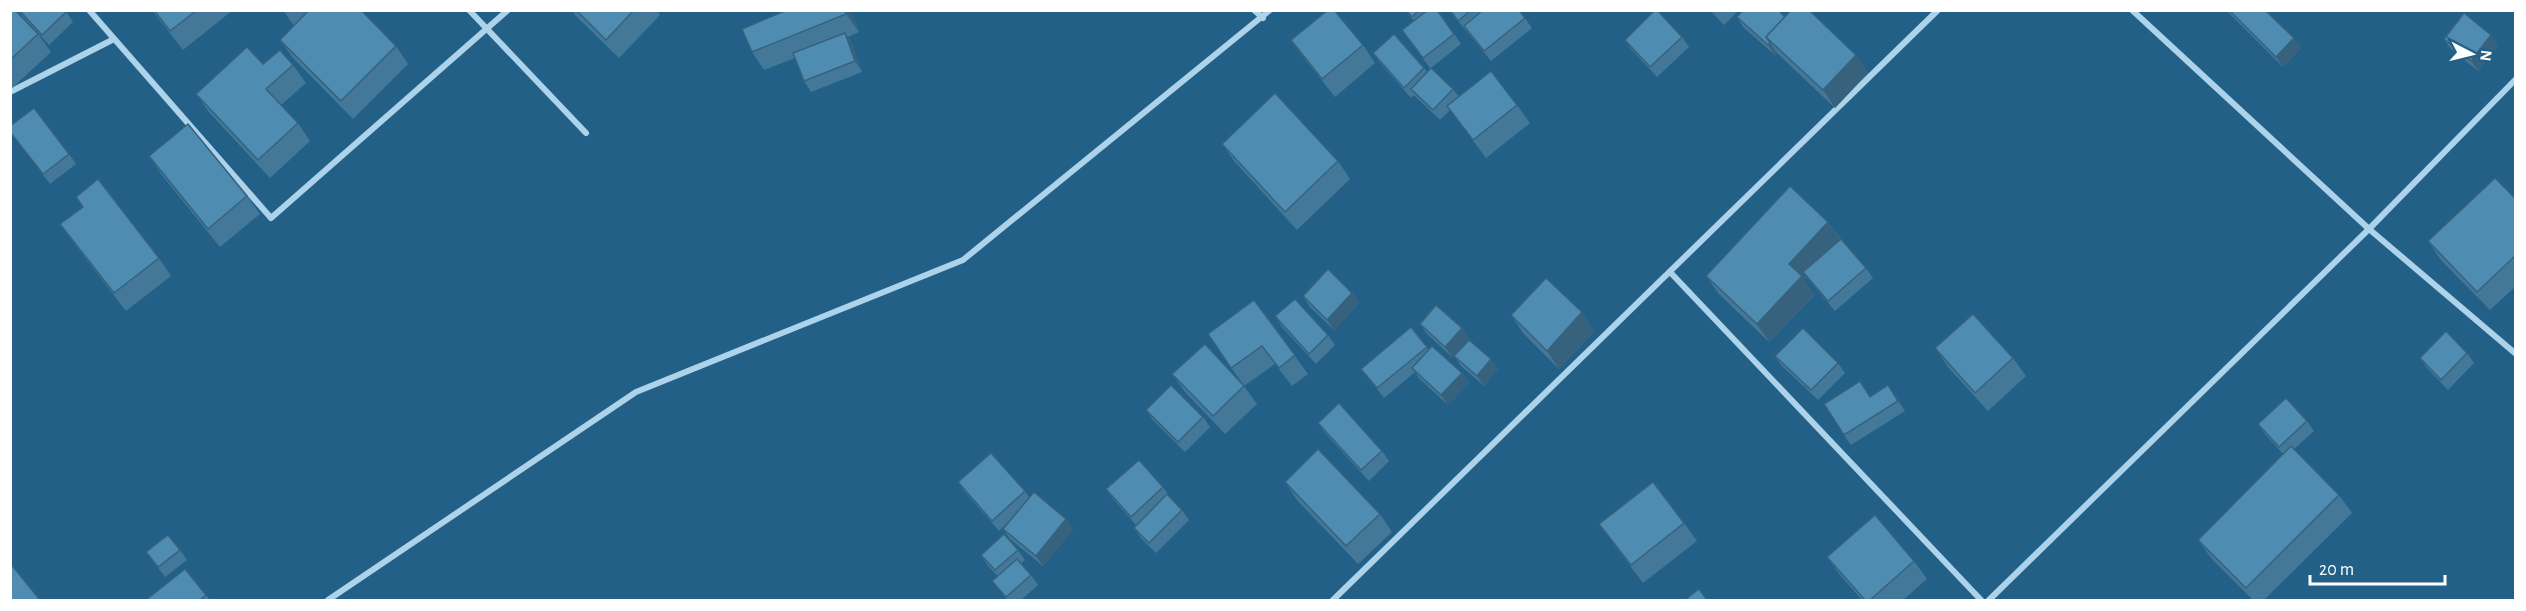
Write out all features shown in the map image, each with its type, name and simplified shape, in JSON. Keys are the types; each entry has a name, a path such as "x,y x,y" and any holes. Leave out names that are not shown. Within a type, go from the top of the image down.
{"street":[{"path":"89,10 271,218 508,10"},
{"path":"469,10 484,29 586,133"},
{"path":"1254,10 1263,18"},
{"path":"328,600 636,392 963,260 1270,10"},
{"path":"1334,600 1938,10"},
{"path":"2132,10 2369,229 2516,354"},
{"path":"10,92 114,39"},
{"path":"1989,600 2369,229 2516,80"},
{"path":"1670,272 1981,600"}],"building":[{"path":"10,10 15,10 38,34 10,60"},
{"path":"19,10 65,10 66,12 42,35"},
{"path":"154,10 197,10 170,31"},
{"path":"309,10 361,10 396,46 341,101 280,40"},
{"path":"576,10 634,10 606,40"},
{"path":"787,10 845,10 846,14 752,52 742,29"},
{"path":"1328,10 1334,10 1363,45 1322,79 1291,40"},
{"path":"1406,10 1419,10 1412,17"},
{"path":"1428,10 1437,10 1454,34 1423,58 1402,30"},
{"path":"1450,10 1471,10 1458,21"},
{"path":"1483,10 1519,10 1525,18 1484,51 1464,26"},
{"path":"1655,10 1682,37 1650,67 1625,40"},
{"path":"1743,10 1778,10 1785,17 1766,37 1770,43 1768,45 1737,17"},
{"path":"1791,10 1809,10 1856,55 1823,90 1766,37"},
{"path":"2229,10 2265,10 2294,38 2276,57"},
{"path":"2464,13 2491,35 2471,61 2444,39"},
{"path":"845,33 855,61 804,81 793,53"},
{"path":"1394,34 1424,68 1404,88 1373,53"},
{"path":"247,47 263,64 280,50 293,65 266,89 298,123 258,160 196,94"},
{"path":"1431,68 1453,89 1433,110 1411,89"},
{"path":"1491,71 1517,105 1473,140 1447,106"},
{"path":"1275,93 1338,161 1285,212 1222,144"},
{"path":"34,108 69,154 43,174 10,132 10,126"},
{"path":"188,124 247,196 208,229 149,156"},
{"path":"2495,178 2516,199 2516,255 2477,292 2428,241"},
{"path":"98,179 159,258 114,293 60,224 83,207 76,197"},
{"path":"1790,186 1828,222 1789,264 1802,276 1757,324 1706,276"},
{"path":"1841,239 1866,268 1828,301 1803,272"},
{"path":"1328,269 1352,293 1327,320 1303,296"},
{"path":"1546,278 1582,312 1547,351 1511,315"},
{"path":"1295,299 1328,335 1309,354 1275,316"},
{"path":"1254,300 1295,355 1279,368 1262,346 1231,368 1208,334"},
{"path":"1436,305 1462,328 1445,347 1420,324"},
{"path":"1973,314 2013,358 1975,393 1935,348"},
{"path":"1411,327 1427,347 1377,388 1361,369"},
{"path":"1803,328 1838,363 1811,390 1775,356"},
{"path":"2446,331 2467,353 2441,380 2420,358"},
{"path":"1469,340 1491,359 1477,376 1454,356"},
{"path":"1205,344 1244,386 1213,416 1172,374"},
{"path":"1432,346 1462,373 1441,395 1412,368"},
{"path":"1860,381 1870,397 1888,385 1898,401 1844,435 1824,404"},
{"path":"1171,385 1203,417 1178,442 1146,410"},
{"path":"2286,398 2307,421 2279,447 2258,424"},
{"path":"1339,403 1382,451 1361,470 1318,423"},
{"path":"2291,446 2339,495 2246,588 2198,540"},
{"path":"1318,449 1380,514 1346,546 1285,482"},
{"path":"991,453 1025,491 992,521 958,482"},
{"path":"1139,460 1163,487 1131,517 1106,489"},
{"path":"1653,482 1684,523 1631,565 1599,524"},
{"path":"1034,492 1066,519 1036,556 1003,529"},
{"path":"1167,494 1182,510 1149,543 1134,528"},
{"path":"1875,515 1914,561 1870,600 1865,600 1827,557"},
{"path":"1004,534 1018,550 995,570 981,555"},
{"path":"168,535 180,550 158,567 146,552"},
{"path":"1017,559 1031,575 1006,597 992,581"},
{"path":"10,563 40,600 10,600"},
{"path":"185,569 206,595 200,600 146,600"},
{"path":"1699,589 1707,600 1685,600"}]}
